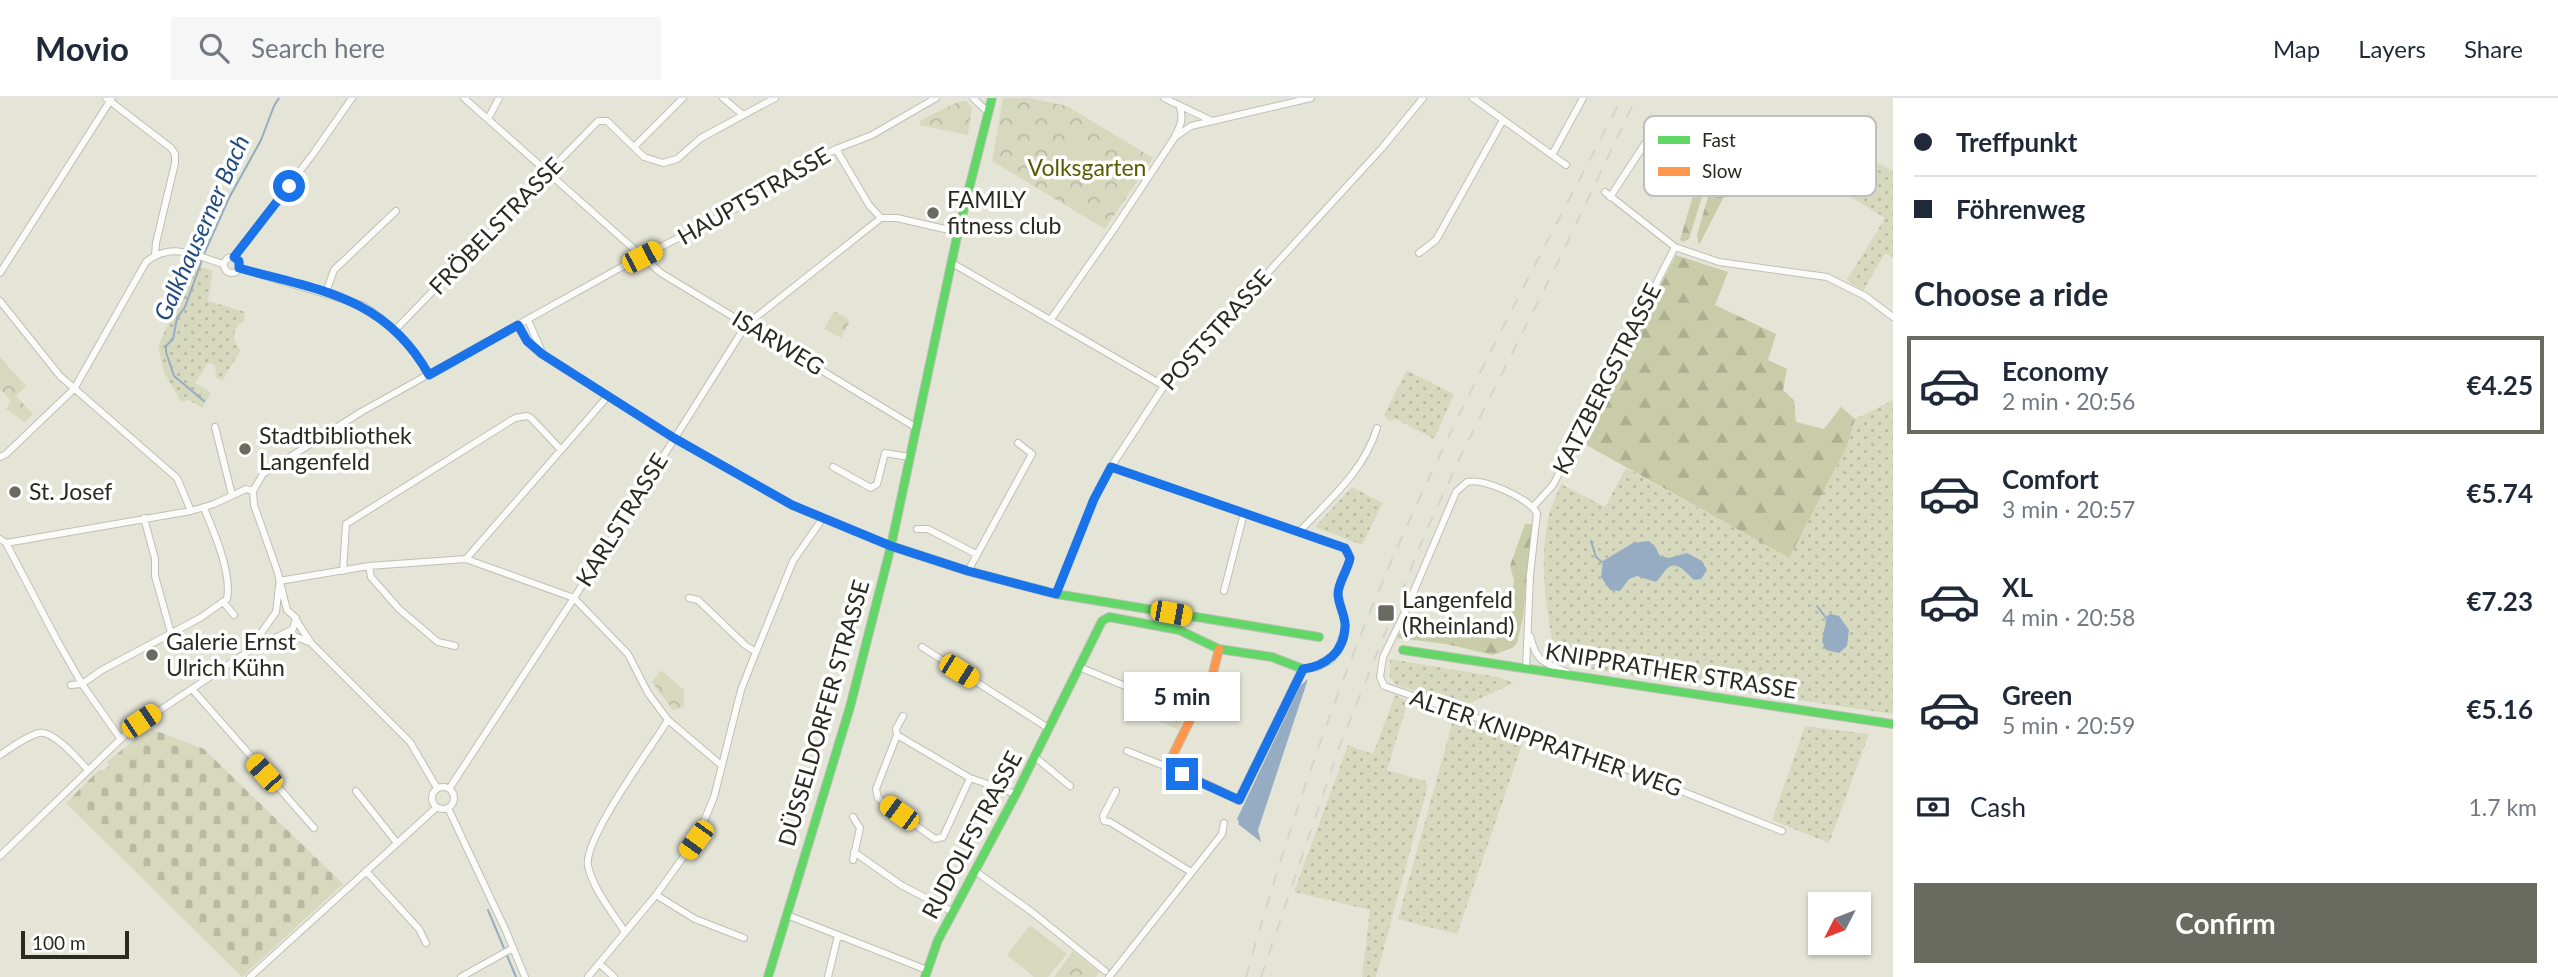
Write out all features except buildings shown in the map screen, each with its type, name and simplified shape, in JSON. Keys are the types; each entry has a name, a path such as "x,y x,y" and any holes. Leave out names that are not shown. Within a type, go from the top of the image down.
{"main road":[{"name":"DÜSSELDORFER STRASSE","path":"768,977 849,707 891,546 958,232 992,98"},
{"path":"891,546 968,571 1056,594 1319,637"},
{"name":"RUDOLFSTRASSE","path":"926,973 933,950 1016,794 1102,621 1109,617 1179,630 1219,649"},
{"path":"1219,649 1272,657 1303,669 1239,800 1167,767 1213,673 1219,649"},
{"name":"KNIPPRATHER STRASSE","path":"1403,650 1893,724"}],"street":[{"path":"352,98 234,257 227,258 224,264 226,270 231,273 239,268 362,305 409,343 429,375"},
{"name":"ISARWEG","path":"464,98 662,273 915,427"},
{"path":"488,120 499,98"},
{"path":"683,98 635,147 650,160 668,162 683,155 701,138 775,98"},
{"path":"723,98 743,115"},
{"name":"HAUPTSTRASSE","path":"253,491 263,474 361,411 752,200 784,177 836,149 872,135 936,98"},
{"path":"973,98 988,112"},
{"path":"1164,98 1212,121"},
{"path":"1175,137 1191,126 1311,98"},
{"name":"POSTSTRASSE","path":"1056,594 1094,499 1111,467 1164,386 1382,148 1423,98"},
{"path":"1473,98 1566,165"},
{"path":"1552,155 1583,98"},
{"path":"0,273 109,99 175,154 155,255"},
{"path":"1051,319 1175,137 1181,124 1182,113 1178,105"},
{"path":"1419,253 1436,240 1503,120"},
{"name":"FRÖBELSTRASSE","path":"395,330 597,121 609,122 635,147"},
{"path":"1644,144 1607,195 1675,247 1719,262 1827,277 1865,296 1893,317"},
{"path":"836,149 869,205 881,218 897,218 958,232"},
{"path":"326,292 334,270 396,211"},
{"name":"KARLSTRASSE","path":"449,789 574,598 746,325 881,218"},
{"name":"KATZBERGSTRASSE","path":"1533,507 1553,485 1675,247"},
{"path":"0,457 10,451 74,389 146,262 166,250 224,264"},
{"path":"234,257 239,261 239,268"},
{"path":"952,263 1164,386"},
{"path":"0,301 74,389 182,485 191,510"},
{"path":"528,320 542,354"},
{"path":"518,325 527,341 542,354 674,438 792,505 891,546"},
{"path":"466,559 608,396"},
{"path":"343,571 346,524 514,418 531,418 561,450"},
{"path":"215,427 233,495"},
{"path":"1299,532 1351,478 1373,443 1377,428"},
{"path":"968,571 1032,454 1018,443"},
{"path":"834,467 871,488 877,484 885,453 909,457"},
{"path":"1111,467 1345,548 1350,558 1338,592 1346,626 1331,660 1318,667 1303,669"},
{"name":"ALTER KNIPPRATHER WEG","path":"1533,507 1528,502 1482,482 1471,480 1461,485 1384,657 1380,677 1384,686 1625,769 1782,831"},
{"path":"120,738 82,684 3,541 204,508 246,489 253,491 257,515 287,610"},
{"path":"1526,669 1532,558 1537,522 1537,513 1533,507"},
{"path":"71,685 82,684 102,670 224,603 229,591 228,580 204,508"},
{"path":"1224,591 1244,513"},
{"path":"588,977 656,895 701,831 713,797 741,690 793,561 823,517"},
{"path":"144,519 155,559 155,576 172,646"},
{"path":"917,529 929,529 976,554"},
{"path":"279,581 369,566 466,559 574,598 628,654 648,693 667,720 720,764"},
{"path":"369,566 371,577 399,609 438,642 455,646"},
{"path":"228,580 237,578"},
{"path":"249,651 276,612 279,581"},
{"path":"689,598 698,600 744,645 756,652"},
{"path":"224,603 233,615"},
{"path":"276,612 287,610 294,614 310,643 410,742 437,788"},
{"path":"272,620 276,629 310,643"},
{"path":"0,856 120,738 153,713 249,651 293,629 296,621"},
{"path":"1528,631 1535,654 1540,659 1579,676"},
{"path":"922,647 1048,729"},
{"path":"1079,667 1193,714"},
{"path":"192,689 314,828"},
{"path":"902,716 876,789 878,798 935,839 943,836 970,778"},
{"path":"625,932 596,886 588,868 587,857 598,830 667,720"},
{"path":"0,755 38,733 46,733 54,737 87,769"},
{"path":"897,735 970,778 1016,794"},
{"path":"1127,751 1167,767"},
{"path":"1035,757 1070,786"},
{"path":"437,788 449,789 454,799 448,808"},
{"path":"437,788 432,800 437,807"},
{"path":"356,791 397,843"},
{"path":"1116,791 1103,816 1104,821 1110,822 1191,872"},
{"path":"250,977 437,807 448,808"},
{"path":"448,808 525,977"},
{"path":"853,817 860,828 853,856 953,912"},
{"path":"975,872 1032,912 1107,974 1222,834 1224,823"},
{"path":"366,871 419,929 426,943"},
{"path":"656,895 695,919 744,938"},
{"path":"787,915 926,973"},
{"path":"828,977 838,935"},
{"path":"461,977 513,948"},
{"path":"600,964 614,977"}],"green space":[{"name":"Volksgarten","path":"1003,98 1030,98 1067,106 1153,158 1105,229 992,161"},
{"path":"960,101 966,101 972,108 968,135 919,125 921,120"},
{"path":"1074,140 1110,161 1101,175 1065,154"},
{"path":"1876,162 1893,171 1893,258 1885,253 1863,291 1847,280 1885,218 1849,196 1876,196"},
{"path":"1693,196 1702,196 1689,239 1683,242 1680,240"},
{"path":"1708,196 1724,196 1699,245 1697,235"},
{"path":"1676,255 1728,272 1715,305 1776,334 1768,360 1787,369 1783,390 1794,400 1796,422 1824,429 1841,407 1855,419 1847,446 1789,558 1581,442"},
{"path":"194,265 213,271 208,301 245,312 244,321 234,334 241,350 222,381 216,377 215,365 208,363 195,383 211,393 202,408 189,400 181,402 164,372 158,347"},
{"path":"834,311 848,319 849,323 841,338 824,329"},
{"path":"0,357 26,386 16,396 33,414 24,422 6,409 11,401 0,389"},
{"path":"1407,370 1454,394 1434,439 1396,419 1389,421 1384,415"},
{"path":"1893,400 1893,714 1595,670 1554,649 1546,601 1544,551 1549,516 1561,484 1605,507 1626,468 1789,558 1847,446 1855,419"},
{"path":"1352,487 1383,503 1362,545 1315,527"},
{"path":"1525,524 1532,524 1523,618 1517,643 1512,648 1493,655 1446,644 1397,638 1404,630 1426,625 1452,628 1487,638 1495,639 1504,635 1509,623 1514,580 1510,566"},
{"path":"1390,659 1498,677 1514,683 1468,704 1467,707 1396,685 1390,677"},
{"path":"661,670 684,690 684,707 673,710 652,682"},
{"path":"1395,695 1408,701 1387,770 1425,781 1428,785 1376,977 1362,977 1370,910 1294,892 1348,745 1373,754"},
{"path":"1152,700 1180,714 1183,719 1179,730 1145,715"},
{"path":"1454,717 1524,739 1457,934 1398,919"},
{"path":"1805,726 1869,734 1829,843 1772,820"},
{"path":"149,728 204,749 343,884 242,977 66,803 99,770 109,766 108,761"},
{"path":"1030,925 1067,954 1048,977 1034,977 1007,955"},
{"path":"1073,951 1099,972 1096,977 1054,977"}],"water":[{"path":"1648,541 1654,545 1660,556 1669,558 1687,553 1702,561 1707,570 1701,579 1694,580 1680,567 1672,566 1656,582 1637,576 1629,579 1620,591 1610,590 1601,577 1603,561 1633,543"},
{"path":"1827,616 1839,616 1849,630 1847,646 1839,653 1826,650 1822,641"},
{"path":"1308,679 1258,830 1261,842 1238,824 1237,819 1300,686"}],"waterway":[{"name":"Galkhauserner Bach","path":"204,254 279,98"},
{"name":"Galkhauserner Bach","path":"202,260 185,307 177,318 173,339 166,346 166,352 174,376 204,401"},
{"path":"1591,541 1596,557 1602,562"},
{"path":"1817,606 1827,619"},
{"path":"488,910 516,977"}],"railway":[{"path":"1246,977 1305,787 1374,602 1461,410 1622,98"},
{"path":"1261,977 1340,745 1425,534 1636,98"}],"traffic: fast":[{"path":"768,977 850,707 891,546 958,232 992,98"},
{"path":"891,546 968,571 1056,594 1319,637"},
{"path":"925,977 938,940 1016,794 1102,621 1109,617 1179,630 1219,649 1272,657 1303,669 1239,800 1218,790"},
{"path":"1403,650 1893,724"}],"traffic: slow":[{"path":"1218,790 1167,767 1213,673 1219,649"}],"place":[{"name":"FAMILY fitness club","path":"933,213"},
{"name":"Stadtbibliothek Langenfeld","path":"245,449"},
{"name":"St. Josef","path":"15,492"},
{"name":"Langenfeld (Rheinland)","path":"1386,613"},
{"name":"Galerie Ernst Ulrich Kühn","path":"152,655"}],"route":[{"path":"289,186 234,257 239,261 239,268 362,305 409,343 429,375 518,325 527,341 542,354 674,438 792,505 891,546 953,567 1056,594 1094,499 1111,467 1345,548 1350,561 1338,592 1346,626 1338,649 1331,660 1318,667 1303,669 1239,800 1182,774"}]}
